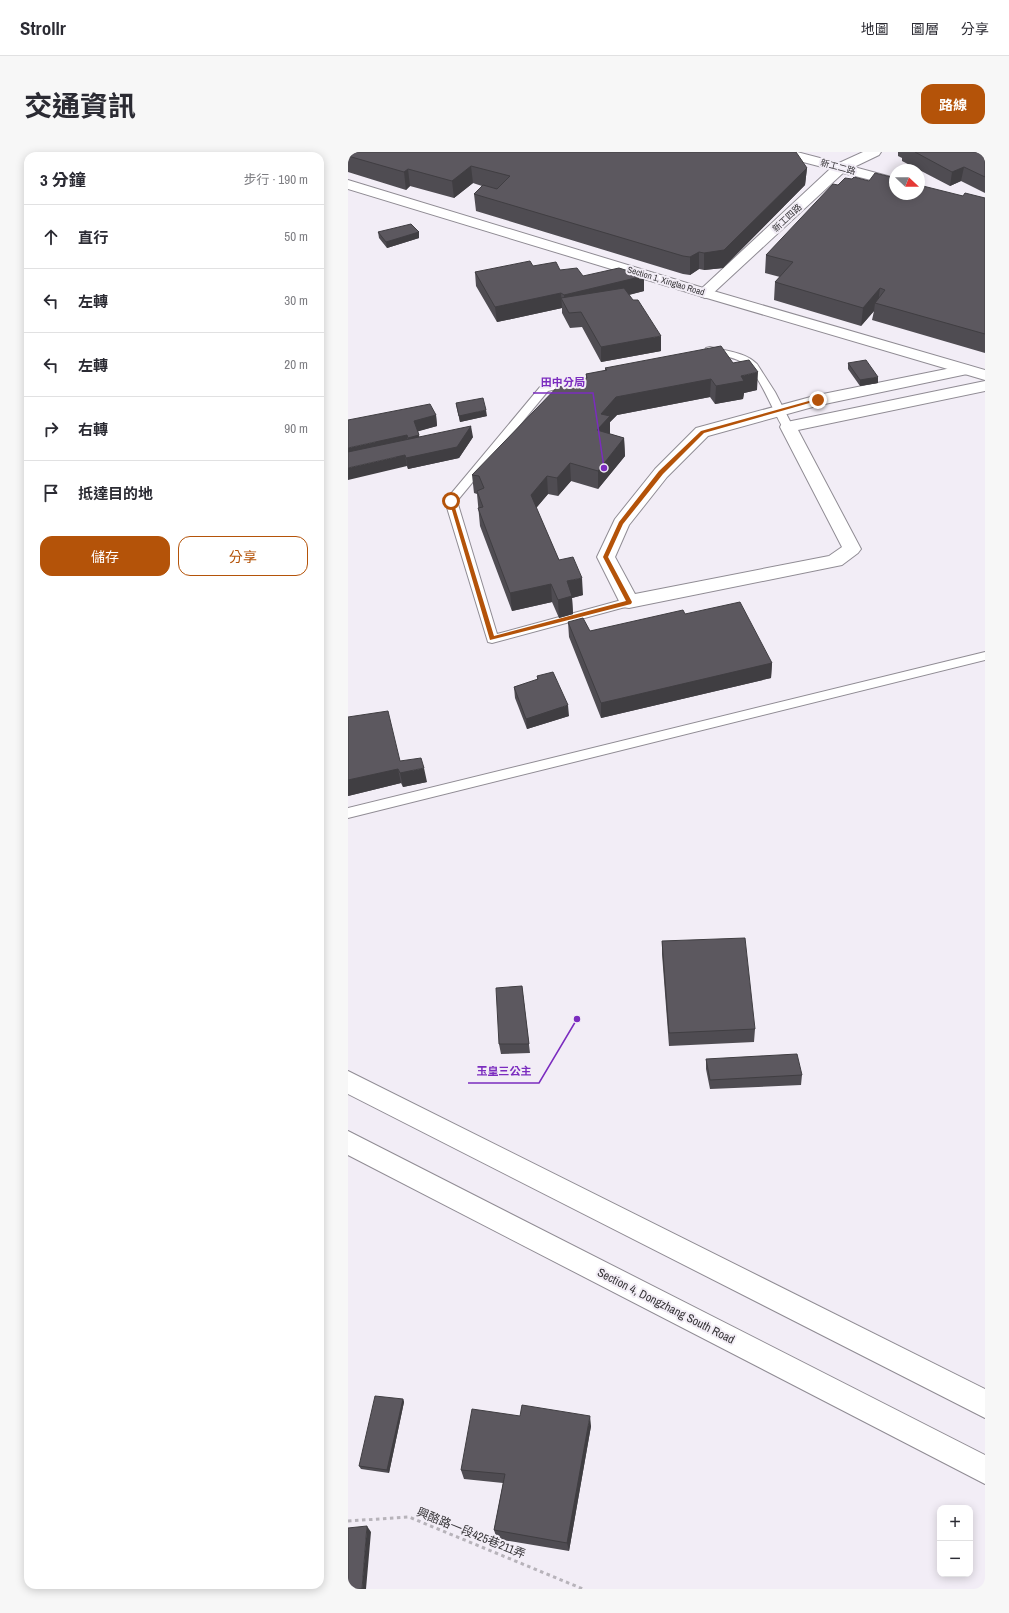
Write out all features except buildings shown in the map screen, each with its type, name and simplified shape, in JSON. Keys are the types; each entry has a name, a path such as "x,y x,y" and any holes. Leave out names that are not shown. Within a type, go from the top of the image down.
{"street":[{"name":"新工二路","path":"781,152 889,180"},
{"name":"新工四路","path":"705,293 840,168 874,152"},
{"name":"Section 1, Xinglao Road","path":"348,184 705,293 985,375"},
{"path":"966,370 818,400 702,432 661,472 634,506 621,523 606,557 629,602 835,561 852,549 788,428 985,386"},
{"path":"348,1082 985,1404"},
{"name":"Section 4, Dongzhang South Road","path":"348,1142 985,1470"}],"lane":[{"path":"701,351 708,350 748,361 760,376 788,428"},
{"path":"589,378 544,389 451,501 492,639 629,602"},
{"path":"348,813 985,656"}],"path":[{"name":"興酪路一段425巷211弄","path":"348,1521 409,1517 583,1589"}],"place":[{"name":"田中分局","path":"604,468"},
{"name":"玉皇三公主","path":"577,1019"}],"route":[{"path":"451,501 492,639 629,602 606,557 621,523 661,472 702,432 818,400"}]}
